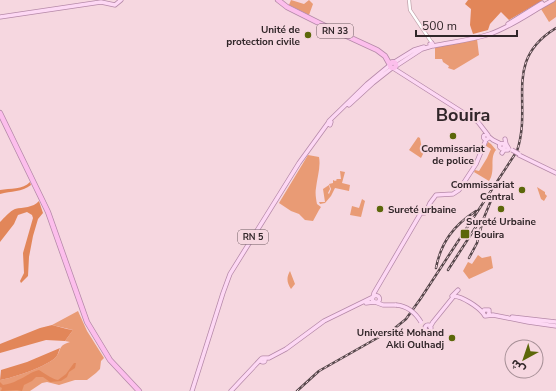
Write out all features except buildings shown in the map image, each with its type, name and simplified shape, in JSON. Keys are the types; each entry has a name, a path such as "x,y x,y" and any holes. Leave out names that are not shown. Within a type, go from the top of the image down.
{"highway":[{"name":"RN 33","path":"279,0 290,8 337,32 376,49 393,66"},
{"path":"0,113 48,212 87,322 110,360 139,391"},
{"path":"0,118 46,213 77,303 87,326 108,362 136,391"}],"main road":[{"path":"0,17 101,2 115,5 121,0"},
{"path":"231,391 263,360 293,346 325,322 375,298 435,194 453,192 458,189 474,163 485,138 482,127 476,121 399,72 393,66 410,52 431,44 493,31 549,0"},
{"path":"431,44 479,37 493,33 553,0"},
{"name":"RN 5","path":"193,391 224,293 232,275 300,164 330,123 350,102 393,66"},
{"path":"485,138 556,172"},
{"path":"504,138 506,144 511,150 504,150 501,152 499,141 504,138"},
{"path":"427,326 458,290 458,295 464,300"},
{"path":"427,326 433,322 453,297 456,296 479,309 483,313 485,309 488,313 492,314 556,322"},
{"path":"263,360 286,348 324,321 375,298"},
{"path":"375,298 386,305 403,306 411,310 421,322 427,326"},
{"path":"488,313 556,326"}],"street":[{"path":"410,0 410,10 424,30 431,44"}],"shaded area":[{"path":"291,0 304,4 309,0 313,4 309,15 289,5"},
{"path":"468,0 543,0 509,20 501,12 490,24 488,30 473,34 470,25 471,9 465,4"},
{"path":"556,0 556,17 549,22 541,9"},
{"path":"477,39 479,55 454,70 448,68 449,66 443,62 442,59 435,59 435,47"},
{"path":"418,137 420,138 423,154 421,158 409,150"},
{"path":"488,142 496,150 493,157 492,173 489,181 474,172 475,170 479,171 487,158 491,149 486,146"},
{"path":"308,155 319,157 316,194 317,204 321,207 313,221 305,220 299,214 291,211 279,203"},
{"path":"340,171 345,172 342,183 350,185 349,191 335,188 331,196 329,194 331,189 329,184 333,183 333,180 335,181 337,180 336,179 341,179"},
{"path":"30,182 31,185 24,189 0,194 0,190 20,188"},
{"path":"329,185 330,189 328,193 331,196 325,203 320,204 319,202 325,202 323,189"},
{"path":"537,187 545,192 547,196 544,201 541,199"},
{"path":"362,199 365,201 361,217 350,215 352,206 359,208"},
{"path":"39,201 43,213 38,219 33,236 29,257 28,276 21,283 20,281 24,273 23,253 33,218 32,215 27,212 18,215 14,224 0,242 0,222 13,210 31,206"},
{"path":"478,255 482,258 491,256 493,268 469,279 463,271 468,262 472,264"},
{"path":"290,271 295,284 291,289 288,280"},
{"path":"78,311 87,331 104,358 101,361 100,369 87,380 75,380 59,385 47,382 42,383 30,391 0,391 0,380 30,371 46,364 58,355 61,347 70,342 65,341 73,330 52,325"},
{"path":"52,325 73,330 65,341 46,340 0,353 0,344 40,328"},
{"path":"60,348 56,357 46,364 13,377 0,380 1,370 27,362"},
{"path":"74,363 76,363 75,368 61,381 50,382 43,377 36,377 24,385 22,391 1,391 2,388 0,387 0,382 3,385 10,383 39,370 58,380 66,374"}],"railway":[{"path":"297,391 319,371 395,328 406,319 421,298 517,151 521,133 522,84 524,69 529,54 539,41 556,28"},
{"path":"469,258 477,243 483,220 492,198"},
{"path":"436,268 445,242 455,228 476,211"},
{"path":"448,270 479,222"}],"place":[{"name":"Unité de protection civile","path":"308,35"},
{"name":"Commissariat de police","path":"453,136"},
{"name":"Commissariat Central","path":"522,190"},
{"name":"Sureté urbaine","path":"380,209"},
{"name":"Sureté Urbaine","path":"501,209"},
{"name":"Bouira","path":"465,234"},
{"name":"Université Mohand Akli Oulhadj","path":"452,338"}],"district":[{"name":"Bouira","path":"463,115"}]}
